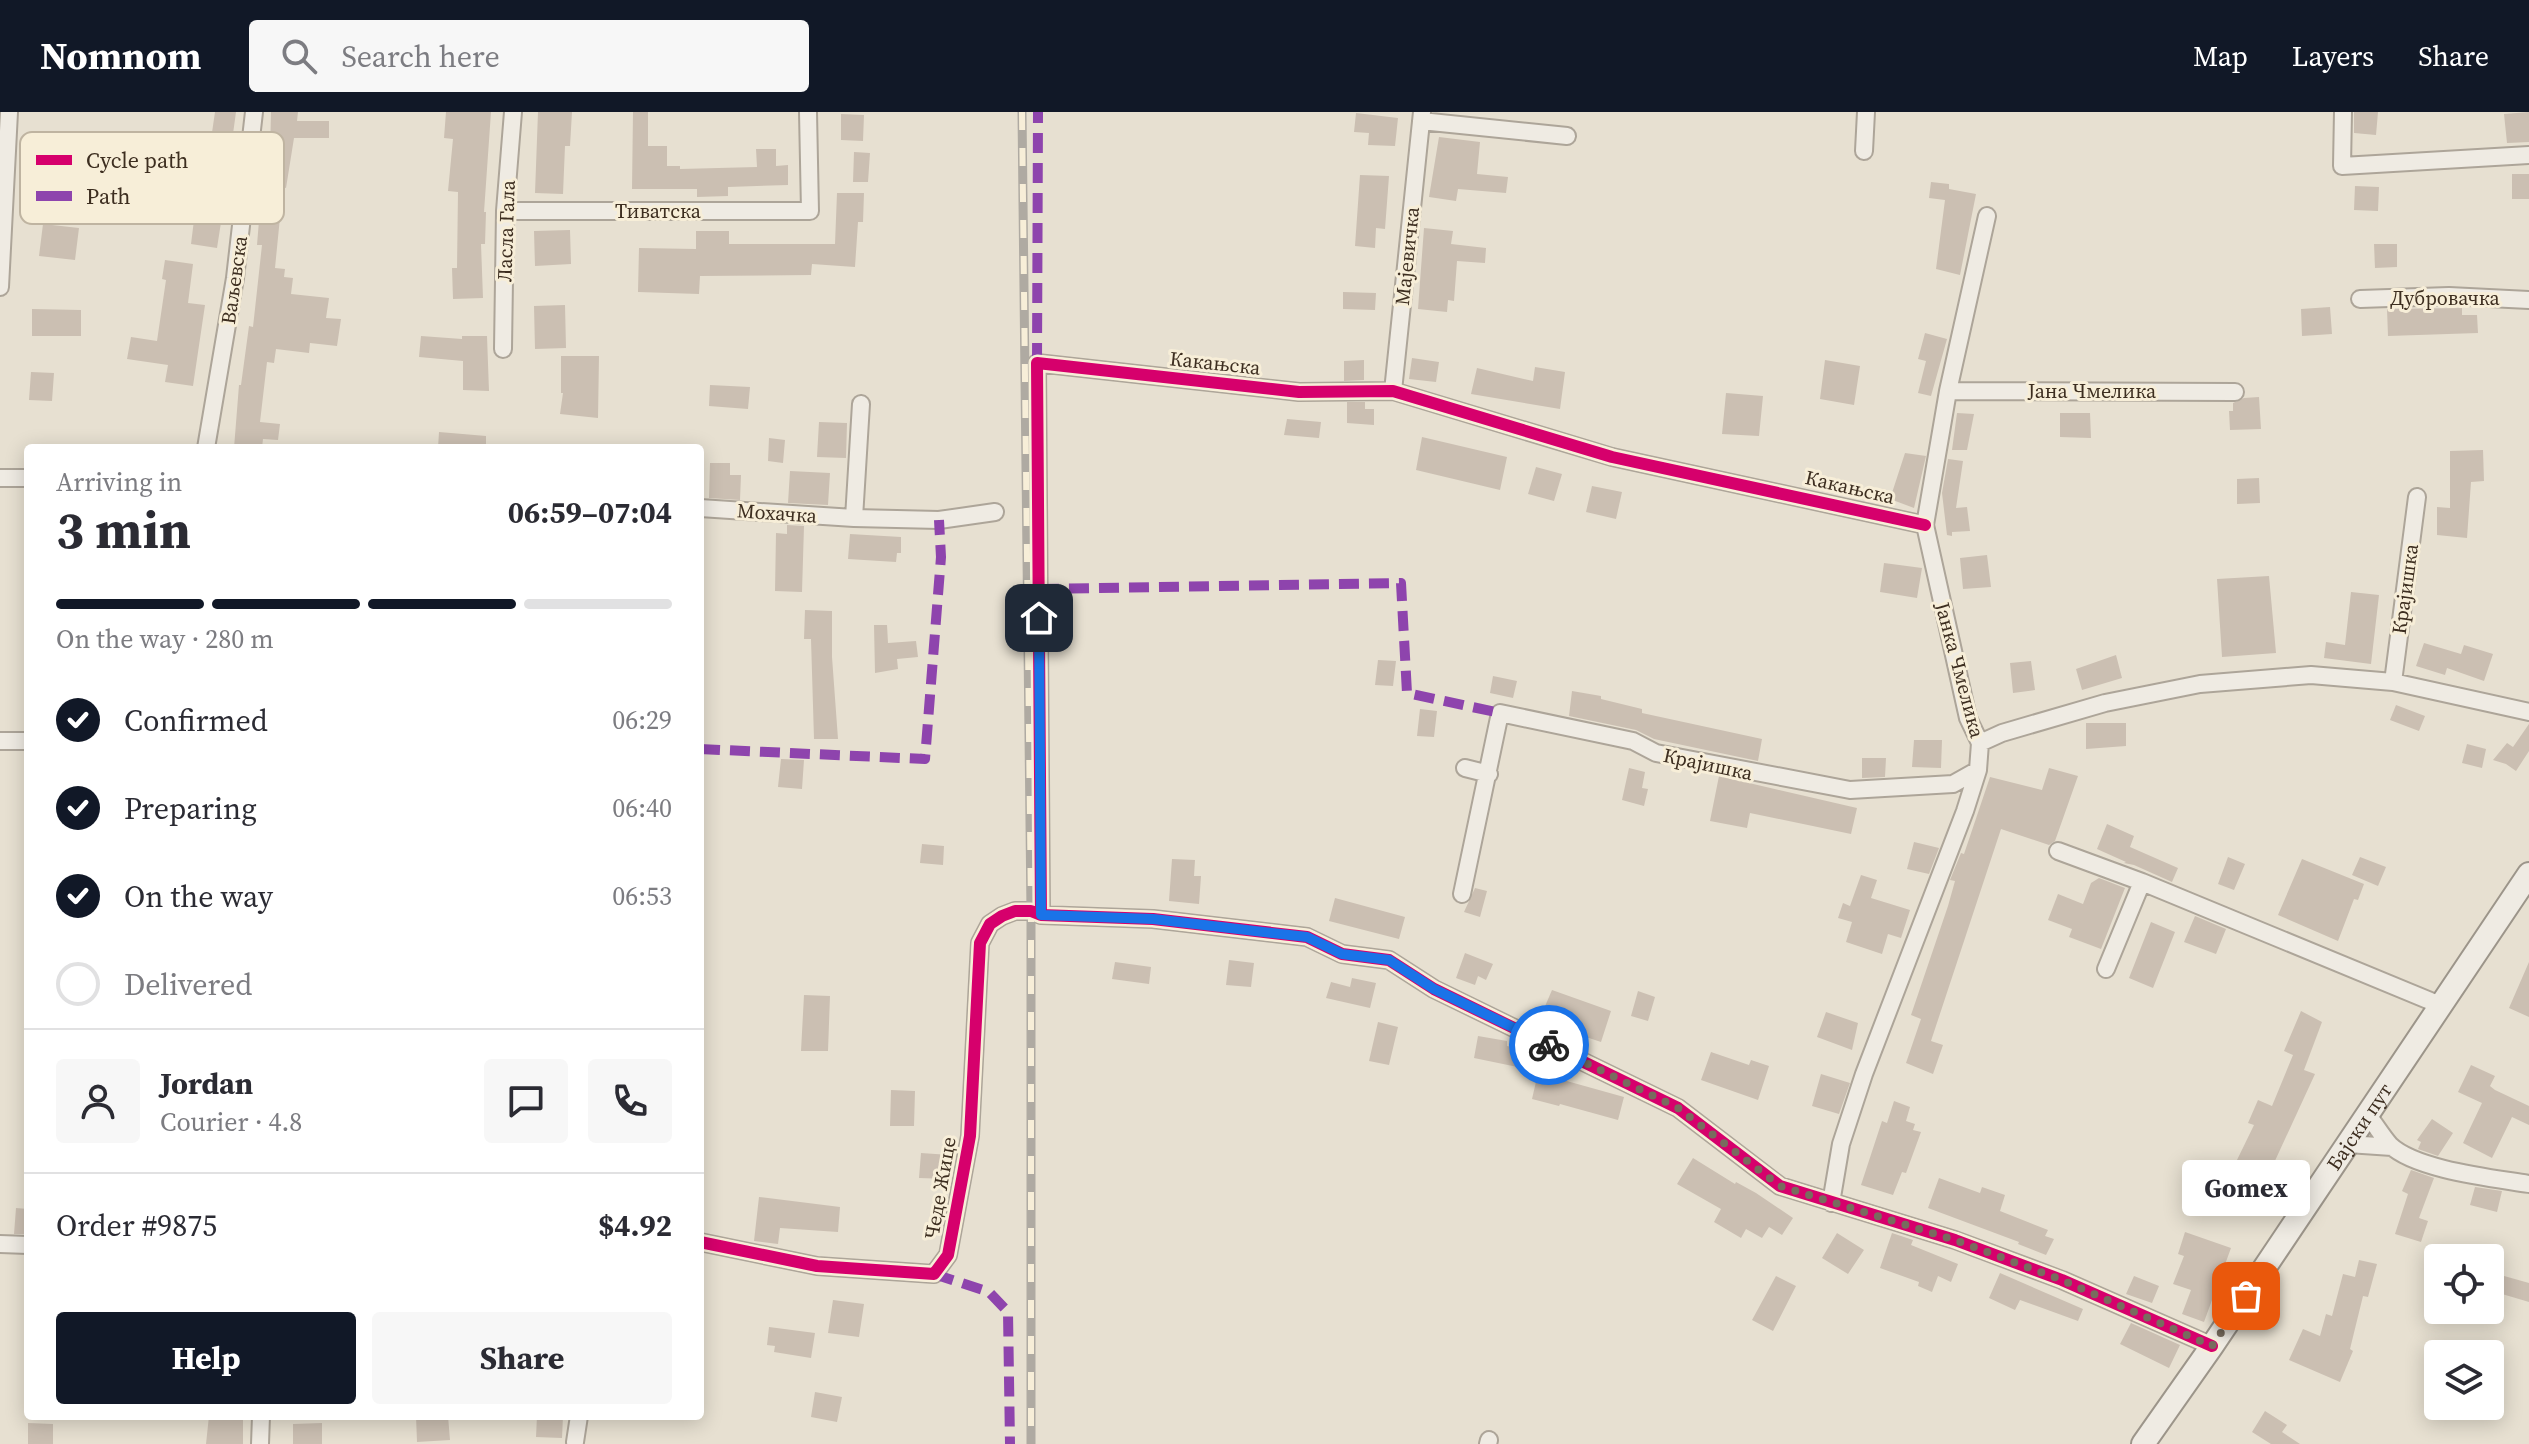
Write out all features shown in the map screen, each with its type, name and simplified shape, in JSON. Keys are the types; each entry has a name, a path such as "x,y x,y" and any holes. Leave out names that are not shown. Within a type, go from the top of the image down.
{"street":[{"path":"0,287 9,112"},
{"name":"Ваљевска","path":"252,132 254,112"},
{"name":"Ласла Гала","path":"503,349 505,211 513,112"},
{"name":"Тиватска","path":"505,211 810,211 808,112"},
{"path":"1864,151 1866,112"},
{"path":"2343,112 2342,166 2529,155"},
{"name":"Мајевичка","path":"1393,391 1421,117 1567,136"},
{"name":"Јанка Чмелика","path":"1831,1203 1841,1144 1864,1074 1978,770 1980,743 1968,718 1925,525 1948,391 1987,216"},
{"name":"Ваљевска","path":"207,444 241,224"},
{"name":"Дубровачка","path":"2360,299 2449,296 2529,300"},
{"name":"Какањска","path":"1041,915 1037,363 1299,392 1393,391 1612,457 1925,525"},
{"name":"Јана Чмелика","path":"1948,391 2235,392"},
{"path":"854,518 861,404"},
{"path":"0,478 24,478"},
{"name":"Крајишка","path":"2393,682 2417,497"},
{"name":"Мохачка","path":"704,508 939,520 995,512"},
{"path":"1980,743 2002,733 2105,703 2200,684 2311,675 2393,682 2529,712"},
{"name":"Крајишка","path":"1462,894 1500,713 1633,741 1656,753 1850,790 1953,784 1978,770"},
{"path":"0,741 24,741"},
{"path":"1465,768 1489,774"},
{"path":"2058,851 2142,882 2440,1005"},
{"name":"Бајски пут","path":"2150,1441 2529,874"},
{"path":"2106,969 2142,882"},
{"name":"Чеде Жице","path":"704,1243 817,1266 934,1274 948,1255 970,1136 980,943 990,924 1002,916 1015,911 1031,911 1041,915"},
{"path":"1041,915 1153,919 1307,937 1342,954 1389,960 1434,989 1678,1108 1780,1186 1955,1240 2062,1280 2212,1346"},
{"path":"2367,1114 2392,1147"},
{"path":"2348,1144 2392,1147 2447,1169 2529,1184"},
{"path":"0,1244 24,1245"},
{"path":"260,1444 261,1420"},
{"path":"575,1442 578,1420"}],"building":[{"path":"215,112 236,112 233,132 212,132"},
{"path":"271,112 298,112 297,121 329,121 329,138 294,138 286,188 284,132 271,132"},
{"path":"446,112 491,112 484,212 485,244 481,244 483,298 453,299 452,268 457,268 458,192 448,191 453,139 444,138"},
{"path":"538,112 572,112 570,146 565,146 563,194 535,193"},
{"path":"633,112 648,112 648,146 667,146 667,166 680,166 680,169 757,167 756,149 776,149 776,166 788,165 788,185 728,187 728,196 697,197 697,189 632,189"},
{"path":"2354,112 2378,112 2376,135 2354,133"},
{"path":"2529,112 2529,142 2507,143 2504,114"},
{"path":"1356,113 1398,118 1395,146 1368,145 1369,133 1354,132"},
{"path":"841,114 864,115 863,141 841,140"},
{"path":"1439,137 1480,142 1477,174 1508,177 1506,193 1458,189 1456,201 1429,197"},
{"path":"854,152 870,153 868,182 853,182"},
{"path":"2512,174 2529,174 2529,199 2512,199"},
{"path":"1360,175 1389,176 1385,229 1376,228 1375,248 1355,246"},
{"path":"1931,182 1949,184 1949,189 1976,194 1960,275 1936,269 1945,200 1929,198"},
{"path":"2355,186 2379,187 2378,211 2354,210"},
{"path":"837,193 864,193 863,222 858,222 855,267 812,264 811,275 700,276 699,294 638,292 639,248 696,249 696,231 729,231 729,244 835,244"},
{"path":"43,224 79,228 75,260 39,256"},
{"path":"194,224 221,224 217,248 191,244"},
{"path":"259,224 279,224 275,268 285,269 284,277 293,278 291,294 329,298 326,318 341,319 337,346 310,343 309,353 276,349 274,363 267,362 260,422 280,424 278,440 263,439 262,444 234,444 239,385 249,326 253,327 262,245 257,245"},
{"path":"1424,228 1453,231 1451,244 1486,248 1485,263 1457,261 1454,301 1448,300 1447,312 1418,309"},
{"path":"570,230 571,264 535,266 534,231"},
{"path":"2374,244 2397,244 2397,267 2375,268"},
{"path":"165,260 193,264 188,303 205,305 193,386 165,382 168,365 127,359 131,337 157,341 166,280 162,279"},
{"path":"1343,292 1376,293 1375,310 1343,309"},
{"path":"565,305 566,348 535,349 534,306"},
{"path":"2330,307 2332,334 2302,336 2301,309"},
{"path":"2462,308 2462,315 2477,315 2478,333 2388,336 2387,309"},
{"path":"32,309 81,310 81,336 32,336"},
{"path":"1925,333 1947,339 1931,396 1918,393 1926,361 1918,359"},
{"path":"421,336 462,339 462,336 487,336 489,391 463,390 463,361 419,357"},
{"path":"561,356 599,356 598,418 560,414 563,393"},
{"path":"1412,358 1439,362 1436,382 1409,379"},
{"path":"1364,360 1364,380 1344,381 1344,361"},
{"path":"1825,360 1860,366 1854,405 1820,399"},
{"path":"1535,367 1565,372 1560,409 1471,394 1477,368 1533,381"},
{"path":"31,372 54,373 52,401 29,400"},
{"path":"710,385 750,387 748,409 709,406"},
{"path":"1726,393 1763,396 1759,436 1722,434"},
{"path":"2259,397 2261,429 2230,430 2229,411 2233,411 2233,403"},
{"path":"1347,402 1365,402 1365,409 1374,409 1374,425 1347,423"},
{"path":"1957,413 1974,414 1967,450 1952,450"},
{"path":"2060,413 2090,413 2091,438 2060,437"},
{"path":"1287,419 1321,422 1319,438 1284,435"},
{"path":"819,422 847,423 846,458 817,457"},
{"path":"439,432 486,436 486,444 438,444"},
{"path":"1422,437 1507,457 1500,490 1416,470"},
{"path":"769,438 785,440 783,463 768,461"},
{"path":"2483,450 2484,481 2471,482 2467,538 2437,535 2437,507 2450,508 2450,451"},
{"path":"1905,453 1926,456 1914,508 1890,499"},
{"path":"1948,459 1963,461 1956,508 1967,507 1970,531 1952,532 1952,536 1947,535 1942,493"},
{"path":"710,463 730,463 730,475 741,475 740,500 709,498"},
{"path":"1536,467 1562,474 1554,501 1528,494"},
{"path":"790,471 830,473 828,505 788,503"},
{"path":"2259,478 2260,503 2237,504 2237,479"},
{"path":"1592,486 1622,492 1616,519 1586,512"},
{"path":"787,525 804,526 802,592 775,591 776,533 787,534"},
{"path":"850,534 901,537 901,553 897,553 896,562 848,559"},
{"path":"1987,555 1991,587 1963,589 1960,558"},
{"path":"1884,563 1922,568 1917,598 1880,592"},
{"path":"2269,576 2276,653 2222,657 2217,579"},
{"path":"2351,592 2379,595 2371,664 2324,658 2326,642 2345,645"},
{"path":"805,610 832,611 838,739 814,739 811,639 804,639"},
{"path":"874,625 887,625 888,643 916,641 918,657 897,659 898,669 875,673"},
{"path":"2424,643 2461,654 2464,645 2493,654 2484,681 2447,668 2445,675 2416,666"},
{"path":"2116,655 2122,678 2082,690 2076,669"},
{"path":"1378,660 1396,661 1393,686 1375,685"},
{"path":"2031,661 2035,690 2013,693 2010,663"},
{"path":"1493,676 1517,681 1513,698 1490,693"},
{"path":"1572,691 1601,696 1601,699 1642,709 1642,713 1762,739 1758,761 1654,739 1636,730 1569,716"},
{"path":"2396,705 2425,716 2419,731 2390,720"},
{"path":"1420,709 1437,711 1434,737 1417,736"},
{"path":"2086,723 2126,723 2126,746 2086,749"},
{"path":"2529,724 2529,751 2516,771 2493,760 2507,743 2513,747"},
{"path":"1914,740 1942,740 1941,768 1912,767"},
{"path":"2467,744 2486,749 2482,768 2462,763"},
{"path":"1862,758 1886,758 1885,777 1862,778"},
{"path":"781,759 804,760 802,789 778,787"},
{"path":"1629,768 1645,772 1642,788 1648,789 1644,806 1622,800"},
{"path":"2049,768 2078,776 2055,841 2049,845 2001,829 1931,1041 1943,1045 1933,1074 1906,1063 1921,1019 1911,1015 1948,906 1955,881 1950,880 1961,853 1964,854 1990,777 2042,790"},
{"path":"1719,776 1857,808 1851,834 1750,813 1747,828 1710,821"},
{"path":"2107,824 2134,836 2130,847 2178,868 2172,882 2097,849"},
{"path":"1914,842 1939,848 1929,874 1907,869"},
{"path":"922,844 944,846 943,865 920,863"},
{"path":"2228,857 2245,864 2234,890 2218,884"},
{"path":"2360,857 2386,867 2378,886 2352,875"},
{"path":"1172,859 1195,860 1194,876 1201,876 1199,904 1169,901"},
{"path":"2302,859 2364,884 2358,900 2354,899 2338,941 2278,915"},
{"path":"1861,875 1877,880 1871,898 1910,910 1901,938 1888,934 1882,954 1846,942 1852,922 1838,918 1843,903 1850,906"},
{"path":"2099,878 2125,888 2101,949 2069,937 2072,929 2048,920 2058,894 2083,904 2091,883"},
{"path":"1475,888 1487,891 1480,917 1464,912"},
{"path":"1335,898 1405,917 1399,939 1329,921"},
{"path":"2195,916 2226,929 2216,954 2184,942"},
{"path":"2151,922 2175,932 2153,988 2129,978"},
{"path":"1465,953 1493,964 1486,980 1478,976 1475,985 1456,978"},
{"path":"1229,960 1254,963 1251,987 1226,985"},
{"path":"1115,962 1151,967 1149,984 1112,979"},
{"path":"2529,962 2529,1017 2509,1008"},
{"path":"1352,978 1376,983 1370,1008 1326,998 1331,982 1350,987"},
{"path":"1552,990 1611,1011 1601,1042 1577,1034 1580,1025 1543,1011"},
{"path":"1638,991 1655,997 1648,1021 1631,1016"},
{"path":"804,995 830,996 828,1051 801,1051"},
{"path":"2301,1011 2322,1022 2304,1070 2315,1074 2268,1176 2237,1160 2254,1125 2248,1123 2258,1100 2272,1106 2293,1055 2284,1051"},
{"path":"1826,1012 1858,1023 1852,1050 1817,1037"},
{"path":"1378,1022 1398,1027 1389,1065 1369,1061"},
{"path":"1478,1036 1507,1041 1507,1046 1531,1051 1527,1069 1474,1058"},
{"path":"1711,1052 1749,1065 1751,1060 1769,1066 1758,1100 1701,1080"},
{"path":"2471,1065 2495,1076 2490,1086 2495,1090 2529,1106 2529,1125 2512,1117 2492,1158 2463,1143 2482,1103 2458,1092"},
{"path":"1538,1073 1624,1097 1618,1120 1532,1099"},
{"path":"1821,1074 1850,1083 1839,1114 1812,1106"},
{"path":"891,1090 915,1091 914,1126 890,1126"},
{"path":"1894,1101 1910,1107 1906,1121 1915,1124 1913,1130 1921,1132 1906,1173 1902,1172 1893,1195 1861,1185 1882,1121 1887,1123"},
{"path":"2432,1119 2453,1133 2438,1156 2418,1149 2421,1142 2417,1140"},
{"path":"921,1153 950,1155 948,1179 919,1178"},
{"path":"1693,1158 1756,1193 1793,1218 1782,1235 1769,1227 1762,1238 1746,1229 1741,1238 1714,1222 1721,1209 1677,1184"},
{"path":"2411,1170 2434,1178 2419,1218 2428,1221 2421,1242 2395,1234 2408,1194 2402,1191"},
{"path":"1939,1178 1980,1193 1982,1187 2005,1195 2000,1211 2048,1230 2045,1236 2054,1239 2046,1255 1928,1208"},
{"path":"2475,1187 2502,1191 2497,1212 2470,1205"},
{"path":"759,1197 840,1207 838,1232 780,1228 778,1244 754,1241"},
{"path":"16,1208 24,1209 24,1234 14,1234"},
{"path":"2185,1232 2231,1248 2204,1322 2182,1314 2191,1290 2173,1284 2184,1256 2178,1254"},
{"path":"1837,1233 1864,1250 1848,1274 1822,1258"},
{"path":"1892,1233 1913,1240 1911,1245 1958,1264 1951,1282 1938,1276 1932,1292 1918,1286 1919,1282 1880,1268"},
{"path":"2359,1260 2377,1264 2368,1297 2363,1296 2350,1349 2353,1351 2340,1382 2289,1360 2303,1329 2320,1336 2326,1314 2332,1316 2343,1274 2355,1277"},
{"path":"2000,1273 2083,1309 2078,1321 2020,1300 2015,1310 1989,1298"},
{"path":"1776,1276 1796,1286 1773,1331 1752,1320"},
{"path":"2134,1276 2159,1286 2152,1303 2126,1294"},
{"path":"2504,1276 2529,1283 2529,1302 2504,1295"},
{"path":"833,1300 864,1304 859,1337 828,1333"},
{"path":"2131,1323 2180,1345 2169,1368 2120,1344"},
{"path":"769,1327 815,1333 811,1358 774,1352 775,1346 767,1345"},
{"path":"815,1392 842,1397 837,1422 811,1417"},
{"path":"2265,1411 2287,1425 2282,1432 2300,1444 2271,1444 2252,1432"},
{"path":"209,1420 243,1420 243,1444 206,1444"},
{"path":"416,1420 448,1420 450,1440 417,1442"},
{"path":"537,1420 563,1420 562,1438 536,1437"},
{"path":"28,1423 53,1424 53,1444 28,1444"},
{"path":"322,1423 322,1444 293,1444 293,1424"}],"railway":[{"path":"1022,112 1031,911 1031,1444"}],"marked path":[{"path":"1037,363 1038,112"},
{"path":"704,749 925,759 941,557 939,520"},
{"path":"1039,589 1401,583 1407,693 1500,713"},
{"path":"934,1274 989,1292 1008,1312 1010,1444"}],"cycle path":[{"path":"1041,915 1037,363 1299,392 1393,391 1612,457 1925,525"},
{"path":"704,1243 817,1266 934,1274 948,1255 970,1136 980,943 990,924 1015,911 1031,911 1041,915 1153,919 1307,937 1342,954 1389,960 1434,989 1678,1108 1780,1186 1955,1240 2062,1280 2212,1346"}],"way so far":[{"path":"1549,1045 1678,1108 1780,1186 1955,1240 2062,1280 2212,1346 2246,1296"}],"place":[{"name":"Gomex","path":"2246,1296"}],"route":[{"path":"1039,618 1041,915 1153,919 1307,937 1342,954 1389,960 1434,989 1549,1045"}]}
